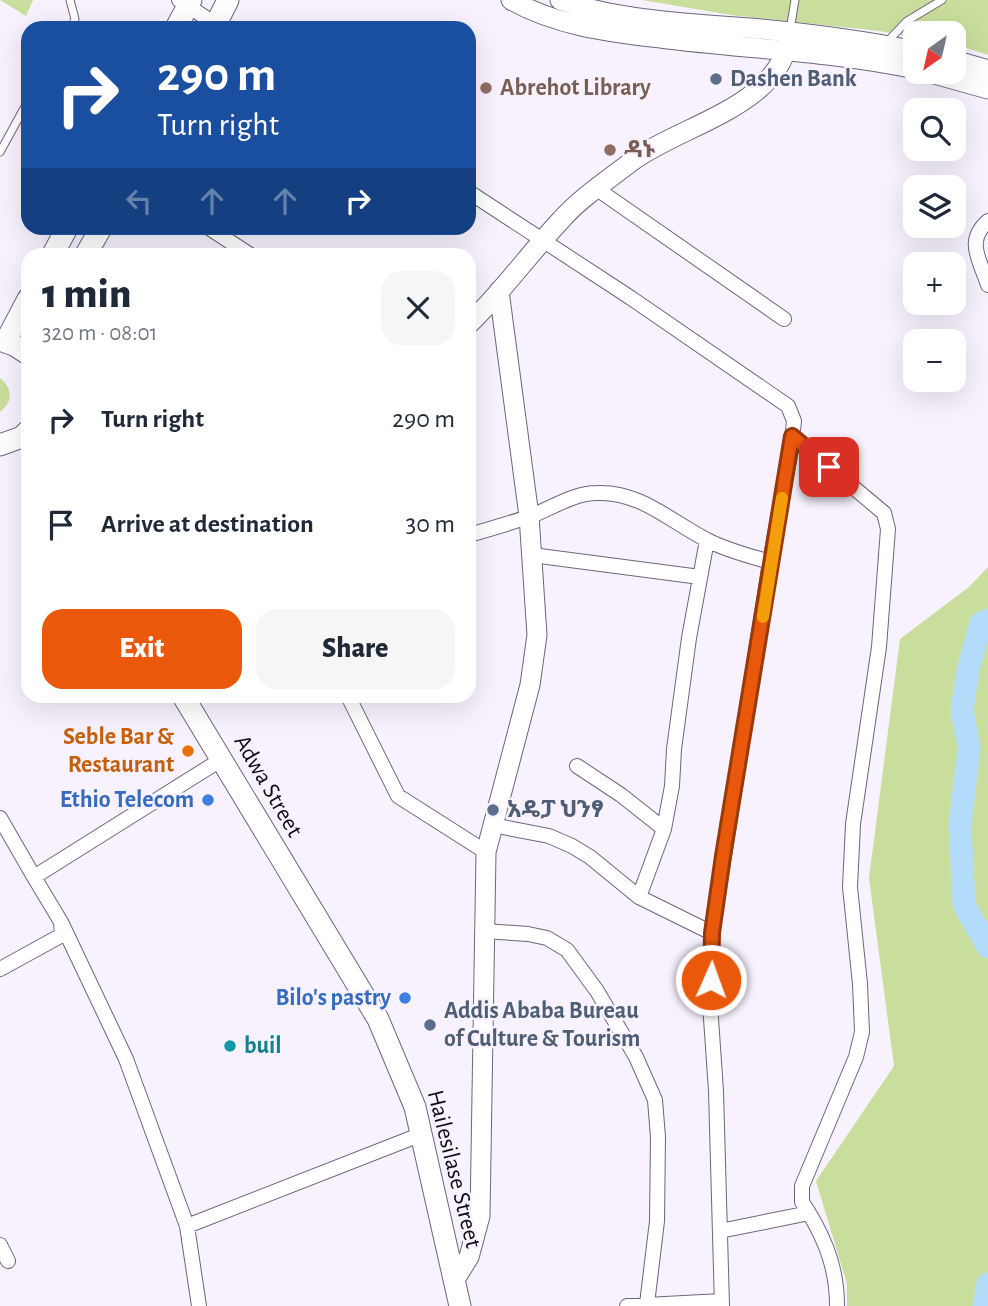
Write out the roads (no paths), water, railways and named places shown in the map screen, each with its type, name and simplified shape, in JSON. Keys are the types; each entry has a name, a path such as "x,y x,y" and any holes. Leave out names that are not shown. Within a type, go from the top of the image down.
{"main road":[{"path":"219,21 228,0"},
{"path":"179,21 186,2"},
{"path":"21,310 3,340 21,350"},
{"path":"0,446 21,440"},
{"name":"Adwa Street","path":"187,703 284,867"},
{"name":"Hailesilase Street","path":"284,867 378,1019 415,1107 460,1306"}],"street":[{"path":"511,0 525,8 565,9 615,33 685,41 789,41 885,45 903,49"},
{"path":"186,2 210,21"},
{"path":"789,41 903,66"},
{"path":"476,316 563,217 634,159 717,116 764,85 789,41"},
{"path":"966,64 988,70"},
{"path":"966,82 988,89"},
{"path":"597,189 784,319"},
{"path":"476,197 631,298 788,406 793,421 712,933 710,1004 716,1091 722,1304 627,1306"},
{"path":"988,221 979,229 974,242 988,285"},
{"path":"220,235 240,248"},
{"path":"454,1281 469,1257 480,1216 486,852 530,685 537,635 529,516 499,291"},
{"path":"792,436 884,513 888,529 879,647 853,824 850,887 862,1032 856,1056 802,1186 802,1202 823,1236 831,1258 837,1306"},
{"path":"476,532 595,492 621,495 646,503 727,550 770,562"},
{"path":"639,897 664,829 672,786 674,749 689,638 707,540"},
{"path":"532,555 700,577"},
{"path":"352,703 398,796 486,852"},
{"path":"34,877 222,758"},
{"path":"577,766 621,795 664,829"},
{"path":"0,818 61,922 126,1059 187,1226 199,1306"},
{"path":"492,825 549,836 572,846 590,857 639,897 712,933"},
{"path":"0,969 62,934 61,922"},
{"path":"484,931 547,938 568,950 597,991 636,1056 655,1100 658,1137 657,1221 647,1304"},
{"path":"187,1226 422,1134"},
{"path":"720,1231 809,1213"},
{"path":"0,1245 8,1261"}],"lane":[{"path":"70,0 74,21"},
{"path":"789,41 794,0"},
{"path":"885,45 906,21 942,0"},
{"path":"0,152 21,114"}],"waterway":[{"path":"988,620 981,623 968,670 962,711 969,748 960,825 964,905 988,947"},
{"path":"984,1306 988,1284"}],"place":[{"name":"Dashen Bank","path":"716,79"},
{"name":"Abrehot Library","path":"486,88"},
{"name":"ዳኑ","path":"610,150"},
{"name":"Seble Bar & Restaurant","path":"188,751"},
{"name":"Ethio Telecom","path":"208,800"},
{"name":"አዴፓ ህንፃ","path":"493,810"},
{"name":"Bilo's pastry","path":"405,998"},
{"name":"Addis Ababa Bureau of Culture & Tourism","path":"430,1025"},
{"name":"buil","path":"230,1046"}]}
